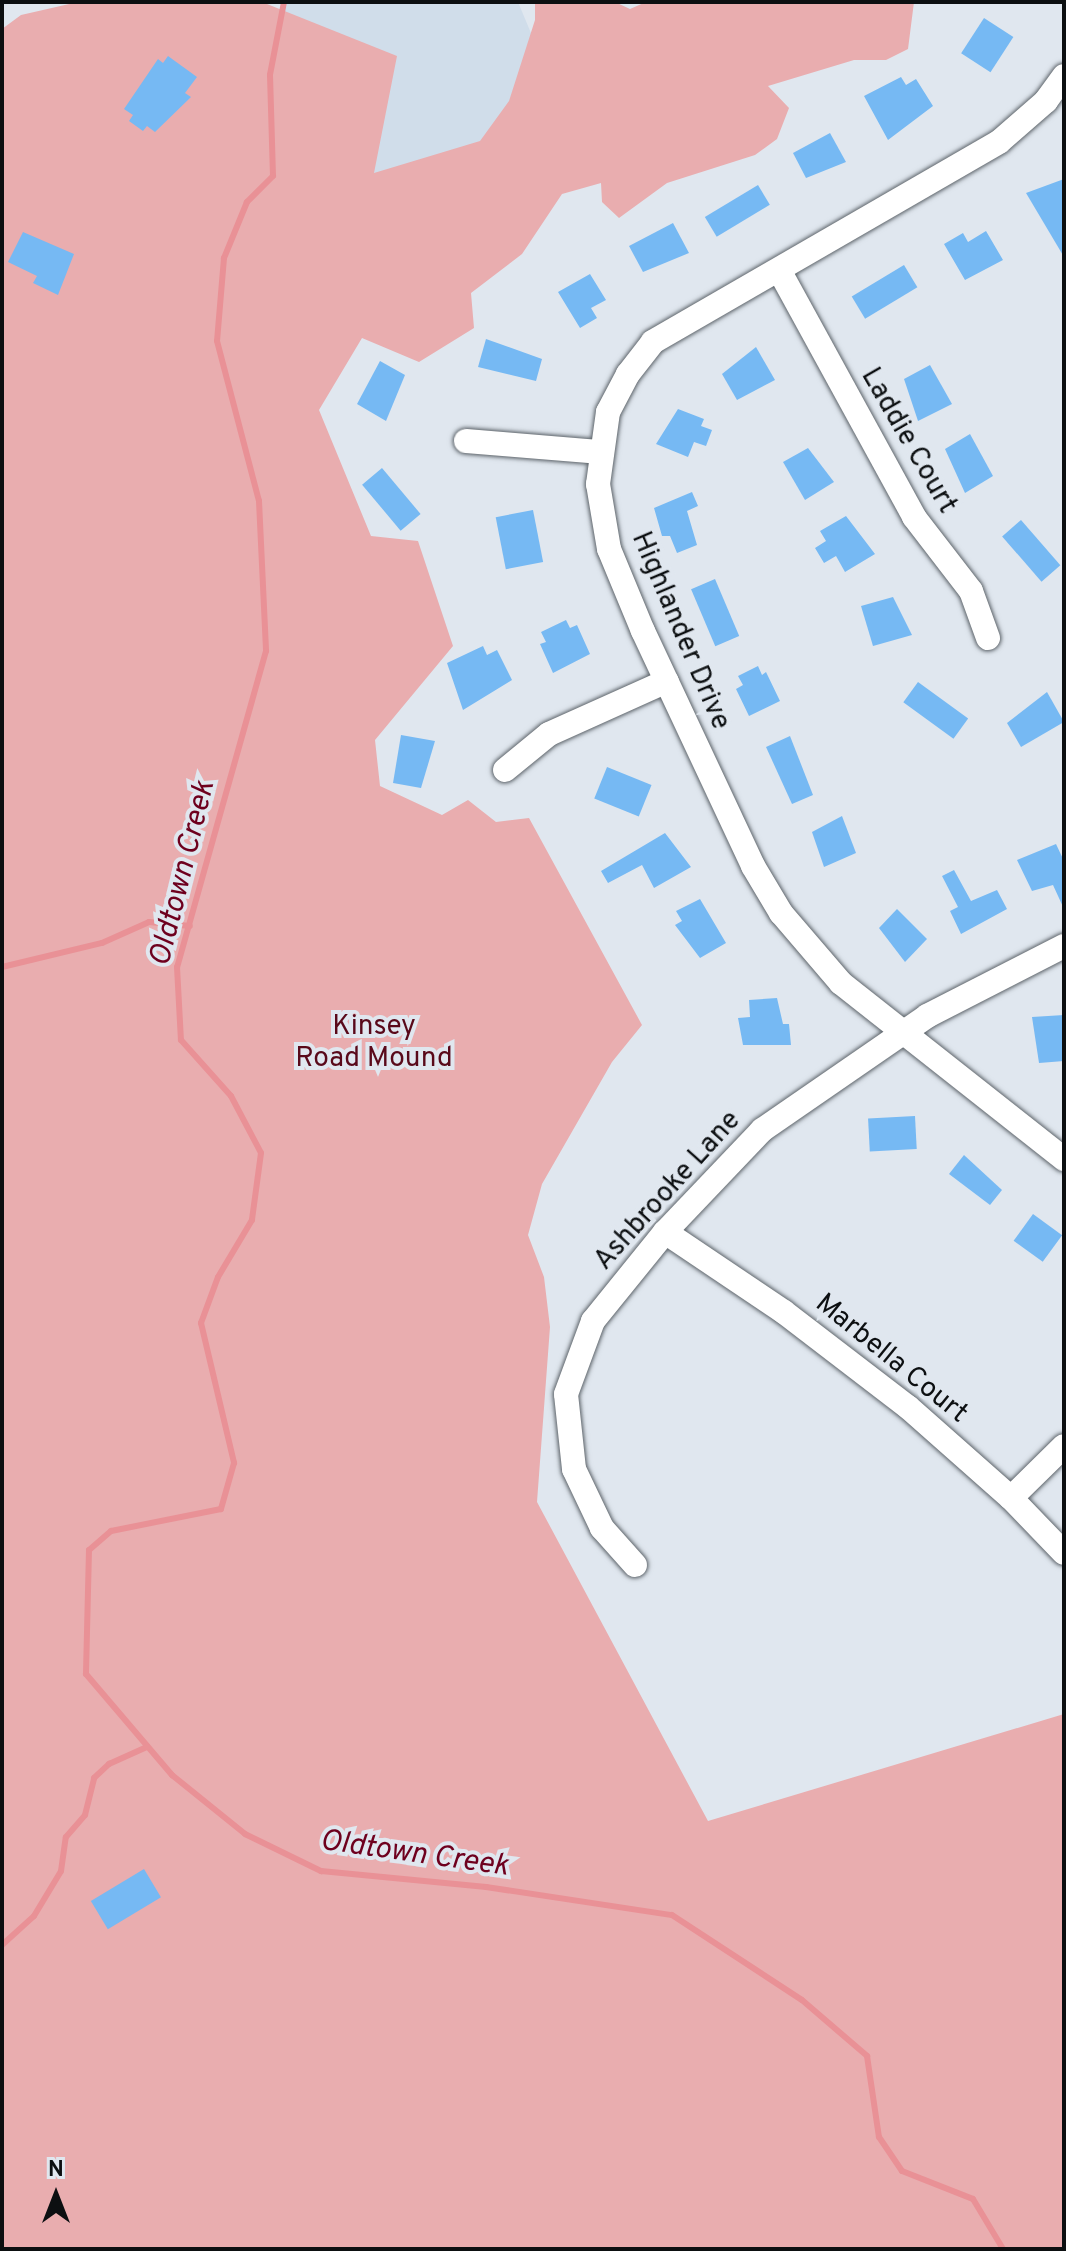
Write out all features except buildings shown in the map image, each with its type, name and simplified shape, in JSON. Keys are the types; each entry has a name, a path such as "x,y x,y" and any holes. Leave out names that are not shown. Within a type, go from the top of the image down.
{"street":[{"name":"Highlander Drive","path":"1064,76 1046,101 999,142 653,342 628,374 608,412 599,452 598,484 609,549 753,866 781,913 841,983 1064,1159"},
{"name":"Laddie Court","path":"779,270 914,517 971,591 988,638"},
{"path":"466,441 599,452"},
{"path":"505,770 549,734 667,681"},
{"name":"Ashbrooke Lane","path":"635,1565 602,1528 574,1469 566,1394 593,1321 665,1232 762,1130 902,1032 1064,946"},
{"name":"Marbella Court","path":"665,1232 834,1350 1011,1498 1064,1553"},
{"path":"1011,1498 1064,1446"}],"shaded area":[{"path":"280,2 518,2 536,45 518,205 363,245"}],"green space":[{"name":"Kinsey Road Mound","path":"78,2 262,2 397,56 374,173 480,141 509,101 535,20 535,2 615,2 630,9 646,2 914,2 908,49 886,60 854,60 768,86 789,108 777,139 755,155 667,183 619,218 602,202 601,183 562,194 522,254 471,293 474,328 419,362 362,338 319,410 371,536 418,541 453,646 375,740 380,786 442,815 468,800 496,822 529,818 642,1025 612,1062 542,1184 528,1235 544,1277 550,1327 537,1502 708,1821 1064,1714 1064,2249 2,2249 2,29 21,15"}],"waterway":[{"name":"Oldtown Creek","path":"284,2 270,75 273,176 247,202 224,258 217,341 259,501 266,651 177,967 181,1040 231,1096 261,1153 252,1220 218,1277 201,1323 234,1463 221,1509 111,1531 89,1550 86,1674 172,1775 245,1834 321,1871 486,1887 672,1915 802,2000 867,2056 879,2137 902,2171 973,2199 1003,2249"},
{"path":"2,967 102,943 149,922 190,926"},
{"path":"2,1945 34,1916 61,1871 66,1837 85,1815 94,1778 109,1764 147,1747"}]}
